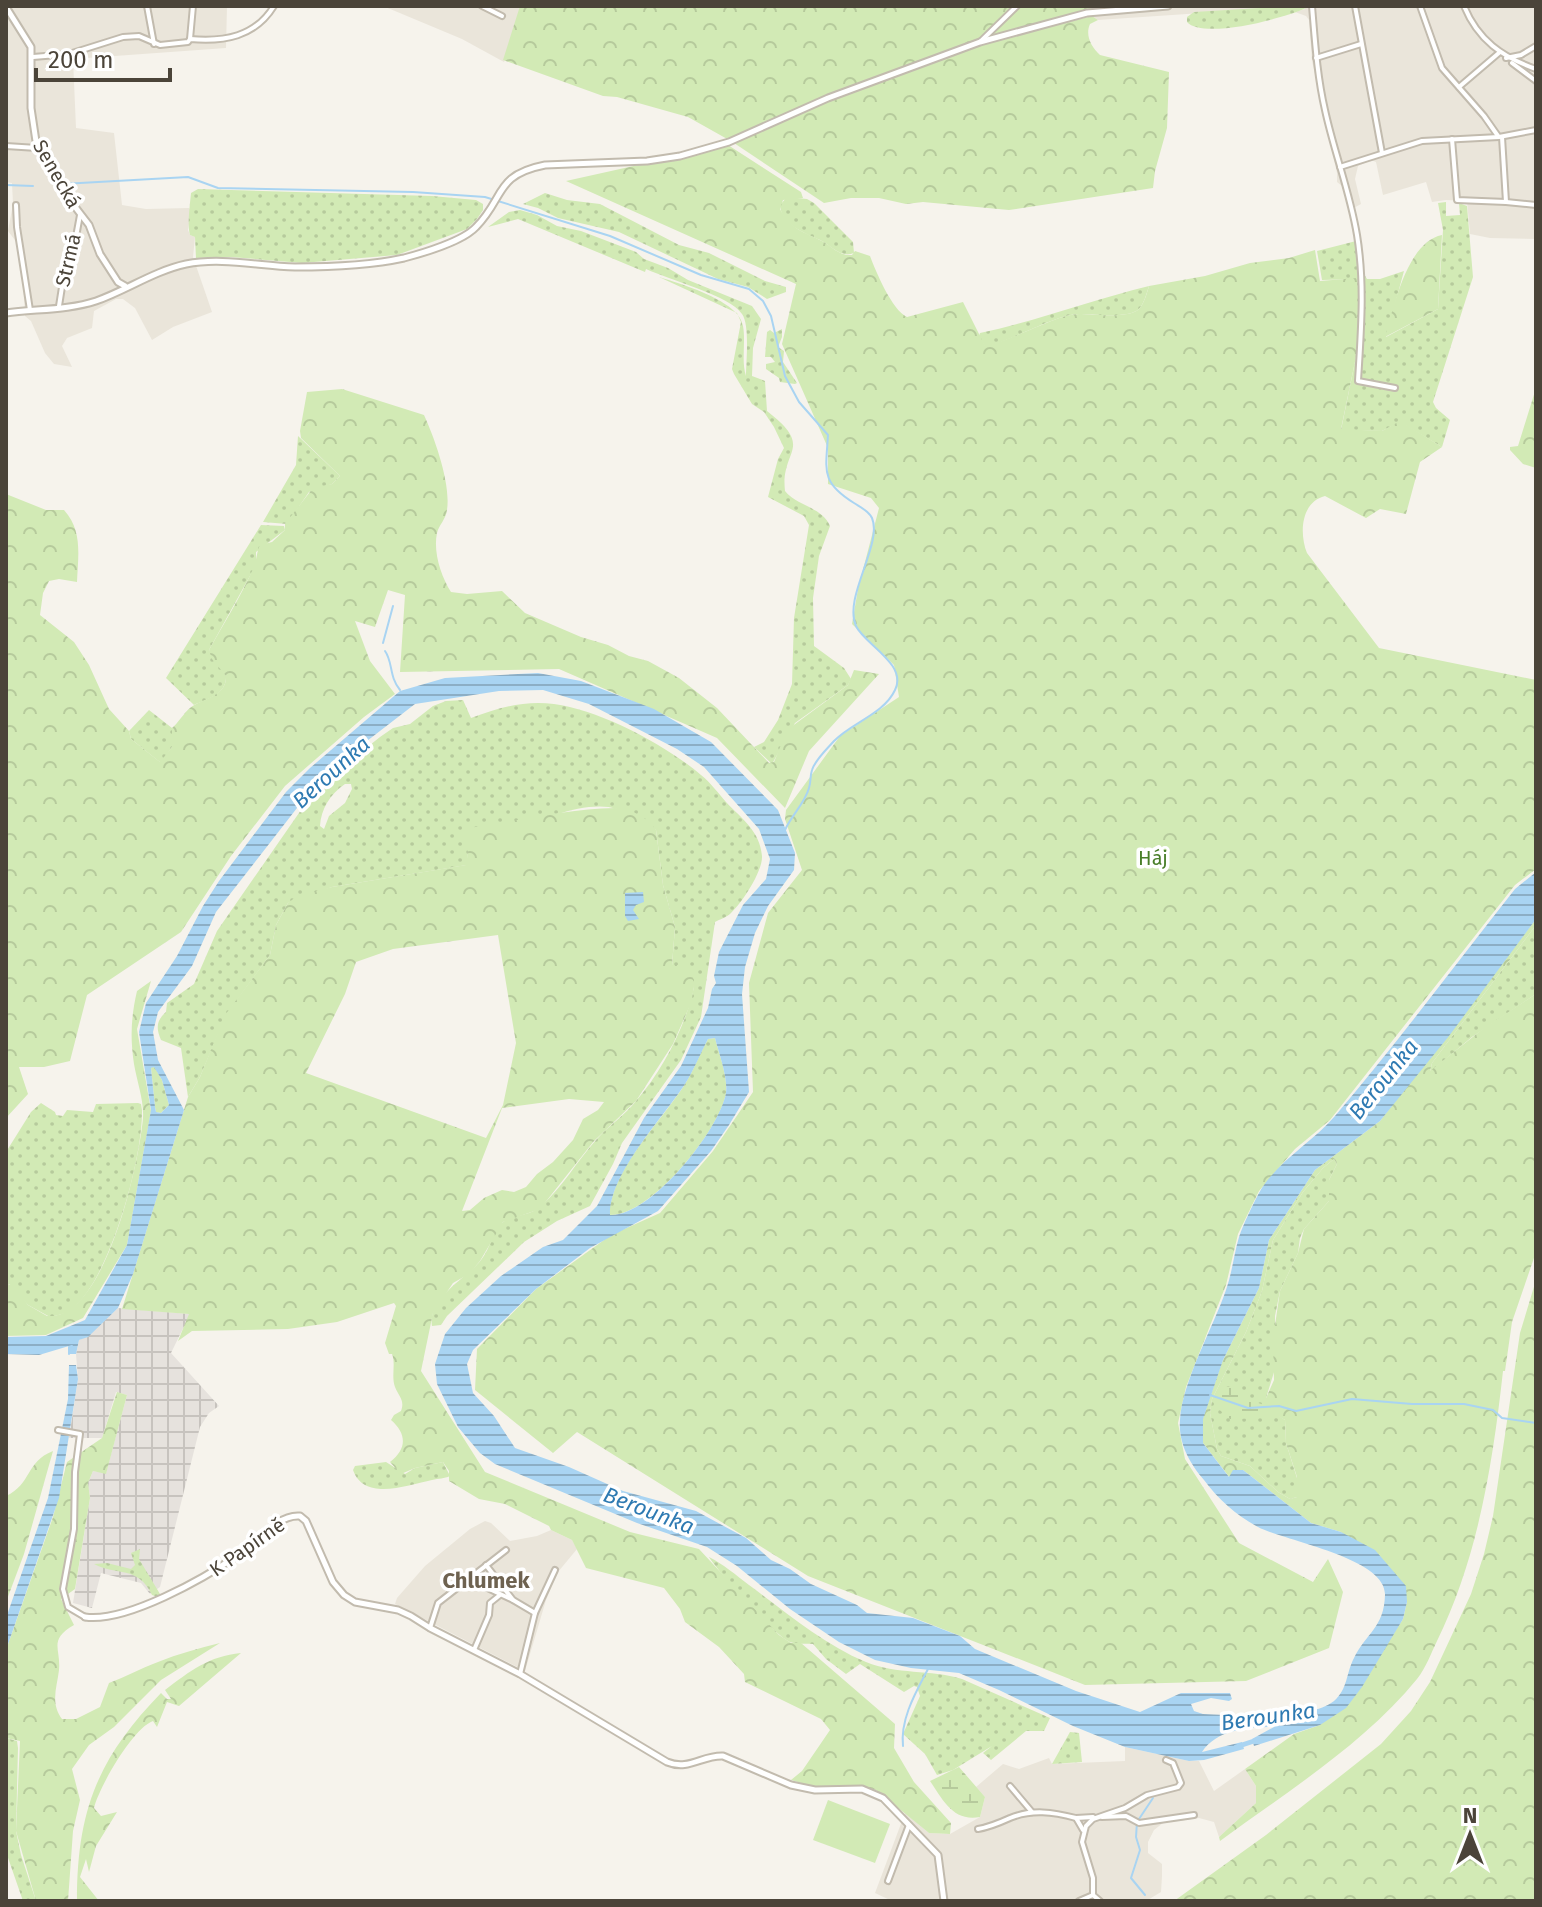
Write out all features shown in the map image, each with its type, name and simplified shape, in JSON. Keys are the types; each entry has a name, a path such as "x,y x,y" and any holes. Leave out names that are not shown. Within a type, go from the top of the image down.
{"street":[{"path":"147,6 154,44"},
{"path":"190,39 193,6"},
{"path":"33,57 69,54 123,37 139,36 154,44 237,37 252,31 274,6"},
{"path":"482,6 502,16"},
{"path":"980,42 1017,6"},
{"path":"6,313 89,303 125,286 187,264 226,261 294,267 404,258 469,233 479,225 501,188 528,168 647,161 705,149 729,142 828,98 980,42 1087,13 1168,6"},
{"path":"1312,6 1316,58 1325,110 1356,233 1363,283 1358,381 1395,388"},
{"path":"1355,6 1382,154"},
{"path":"1420,6 1442,68 1500,137 1506,202"},
{"path":"1464,6 1485,39 1536,81"},
{"name":"Senecká","path":"6,7 24,33 33,57 31,108 37,148 59,186 89,225 100,254 118,282 125,286"},
{"path":"1316,58 1361,44"},
{"path":"1507,59 1536,46"},
{"path":"1458,87 1500,52"},
{"path":"1507,59 1536,69"},
{"path":"1340,167 1422,141 1500,137 1536,130"},
{"path":"1452,139 1457,200 1536,205"},
{"path":"6,146 37,148"},
{"path":"16,205 30,310"},
{"name":"Strmá","path":"59,306 80,215"},
{"path":"58,1430 80,1434 75,1472 75,1514 64,1596 68,1607 85,1617"},
{"name":"K Papírně","path":"85,1617 96,1618 154,1602 205,1577 284,1518 295,1515 306,1521 333,1582 344,1595 355,1602 398,1610 520,1674 674,1765 723,1756 791,1785 815,1790 862,1789 877,1795 888,1802 940,1859 944,1901"},
{"path":"430,1628 438,1603 506,1550"},
{"path":"486,1565 513,1600"},
{"path":"520,1674 535,1613 555,1570"},
{"path":"468,1579 535,1613"},
{"path":"474,1650 489,1615 490,1603 500,1595"},
{"path":"1100,1901 1093,1895 1093,1878 1082,1842 1083,1830 1098,1817 1125,1808 1147,1795 1178,1787 1181,1783 1173,1763 1166,1760"},
{"path":"1010,1786 1032,1812"},
{"path":"978,1829 1032,1812 1058,1813 1076,1818 1120,1816 1139,1823 1194,1815"},
{"path":"1076,1818 1083,1830"},
{"path":"888,1881 909,1825"},
{"path":"1079,1901 1093,1895"}],"shaded area":[{"path":"6,6 227,6 226,48 73,59 76,128 114,133 122,205 146,209 189,208 188,230 195,237 193,257 212,312 173,327 152,340 135,308 123,299 116,299 94,311 92,328 67,338 62,346 72,367 54,364 45,353 31,321 25,316 21,248 8,231 13,204 12,183 6,182"},
{"path":"383,6 524,6 522,22 504,62 462,39"},
{"path":"1106,6 1305,6 1098,20 1092,16 1092,12"},
{"path":"1305,6 1536,6 1536,239 1490,238 1470,234 1467,201 1432,202 1426,182 1383,195 1376,162 1371,160 1358,166 1355,179 1361,204 1350,210 1342,186 1337,182 1312,61 1309,20 1295,12 1305,9"},
{"path":"118,1308 190,1314 171,1353 219,1406 209,1413 200,1427 160,1587 150,1594 141,1583 101,1573 92,1608 73,1603 90,1498 88,1483 93,1471 106,1473 127,1395 116,1392 102,1438 69,1438 78,1379 76,1354 79,1340 88,1336"},
{"path":"485,1521 510,1541 551,1530 572,1540 577,1549 558,1572 546,1600 525,1671 395,1604 425,1566 470,1529"},
{"path":"1125,1747 1199,1761 1214,1791 1245,1769 1256,1786 1256,1803 1219,1837 1214,1822 1199,1818 1163,1823 1154,1830 1148,1842 1148,1853 1162,1864 1161,1892 1146,1901 892,1901 875,1893 905,1813 929,1833 950,1834 980,1817 985,1797 976,1787 1003,1764 1019,1769 1049,1758 1052,1764 1125,1761"}],"green space":[{"path":"520,6 1014,6 980,40 764,123 729,140 688,117 603,96 503,60"},
{"path":"1017,6 1106,6 980,42"},
{"path":"1293,6 1306,8 1245,26 1209,29 1187,22 1187,17 1194,12"},
{"path":"1092,16 1098,20 1090,24 1089,37 1100,55 1169,72 1167,128 1153,188 1009,210 923,202 906,204 879,198 851,198 824,203 734,143 829,100 982,44"},
{"name":"Háj","path":"728,145 801,192 803,198 783,200 780,209 793,226 843,254 852,255 855,251 870,256 885,290 901,313 907,317 963,302 985,346 1070,315 1134,312 1142,304 1149,286 1315,250 1320,281 1357,278 1357,352 1341,429 1382,431 1400,421 1442,447 1420,462 1406,514 1380,509 1366,518 1325,496 1317,499 1304,519 1303,536 1307,553 1379,648 1536,680 1536,869 1515,885 1330,1120 1295,1149 1259,1191 1238,1234 1226,1285 1186,1387 1178,1423 1185,1459 1239,1543 1313,1582 1328,1559 1343,1592 1329,1648 1246,1681 1085,1685 808,1576 577,1432 553,1453 475,1390 477,1349 536,1289 611,1235 660,1213 713,1151 753,1092 749,983 768,913 802,870 785,819 786,810 840,736 899,697 894,665 852,624 879,508 871,498 828,484 828,448 782,344 796,284 566,181"},
{"path":"198,189 432,196 476,200 483,204 483,210 467,229 397,255 302,263 231,257 196,258 195,237 190,235 189,221 191,193"},
{"path":"545,193 567,200 600,204 679,245 709,253 765,281 786,287 786,292 767,299 748,287 718,279 619,232 558,218 523,204"},
{"path":"787,197 814,203 853,242 854,253 840,253 789,223 780,205"},
{"path":"1446,202 1446,216 1460,215 1459,203 1467,206 1473,277 1433,402 1450,420 1442,447 1400,422 1382,431 1341,430 1357,352 1357,279 1322,280 1317,251 1360,240 1367,279 1380,279 1404,271 1386,337 1438,309 1443,230 1438,203"},
{"path":"520,210 537,215 557,226 581,231 636,252 688,280 752,306 761,319 753,348 752,376 765,381 767,411 782,424 793,442 785,491 821,515 830,526 819,556 813,598 814,646 844,668 851,679 848,685 795,723 772,764 754,747 764,742 778,720 792,684 794,618 809,525 804,516 768,497 784,448 774,427 764,412 752,404 732,369 741,322 746,376 747,335 742,314 736,307 712,294 646,269 645,272 518,219 488,227 509,212"},
{"path":"1442,235 1438,309 1385,337 1411,262 1430,240"},
{"path":"659,277 708,295 735,312"},
{"path":"1149,286 1142,304 1134,312 1070,315 985,347 979,336 980,333"},
{"path":"782,329 778,347 784,351 783,362 795,384 780,382 766,369 766,364 775,362 771,357 765,357 767,332"},
{"path":"1536,388 1536,468 1523,464 1510,447 1518,446"},
{"path":"342,389 424,415 447,488 447,510 437,533 436,548 441,571 451,592 502,591 525,613 648,661 679,678 717,708 769,763 774,762 787,730 848,685 854,670 879,674 809,751 785,808 717,738 559,669 400,672 405,595 388,590 375,627 355,621 370,661 395,694 285,786 231,856 181,932 87,995 70,1061 44,1067 19,1067 28,1094 6,1118 6,494 46,510 64,510 70,518 78,544 77,582 49,581 43,593 40,615 74,642 89,665 109,709 129,731 131,739 160,762 172,747 172,728 190,708 218,693 225,683 226,676 212,659 209,650 248,580 260,545 272,542 285,530 285,524 313,488 332,484 340,476 301,438 300,431 307,392"},
{"path":"298,436 340,476 332,484 309,492 287,524 263,522 296,465"},
{"path":"261,525 284,526 285,530 256,552 256,565 209,650 226,676 223,687 216,695 194,705 166,678"},
{"path":"463,700 471,718 511,706 554,704 591,713 632,730 670,752 708,781 754,832 762,856 756,878 741,902 729,915 715,922 701,1017 681,1060 622,1143 590,1206 557,1221 524,1242 441,1325 432,1326 436,1306 449,1289 481,1260 499,1226 506,1220 536,1210 549,1199 596,1140 646,1089 679,1032 694,987 681,966 672,966 675,927 663,885 656,830 617,809 601,806 582,808 541,820 468,852 467,865 332,887 288,903 276,925 270,955 226,1015 200,1077 188,1097 181,1048 161,1040 158,1028 167,1003 194,984 217,931 308,800 336,772 380,737 393,728 410,724 433,706","holes":["345,784 351,784 352,789 345,803 329,816 324,829 320,826 327,802"]},
{"path":"149,710 172,728 172,747 161,763 131,739 129,731"},
{"path":"597,809 630,810 649,821 656,830 663,885 675,927 672,965 687,965 692,971 694,987 691,1003 673,1044 636,1101 594,1141 540,1209 503,1222 480,1261 469,1274 453,1283 433,1313 421,1371 485,1472 630,1532 699,1549 779,1635 791,1643 801,1643 895,1724 894,1748 914,1782 951,1823 950,1834 929,1833 876,1790 863,1786 815,1787 791,1780 802,1771 830,1730 821,1719 745,1682 744,1674 719,1647 685,1622 680,1609 664,1588 586,1568 572,1540 505,1504 479,1499 449,1481 449,1471 443,1462 401,1474 390,1462 402,1447 400,1431 391,1420 401,1411 402,1404 394,1383 392,1354 389,1354 385,1343 396,1306 394,1303 337,1322 288,1329 192,1331 178,1341 189,1314 122,1309 188,1097 200,1077 225,1015 270,955 276,925 288,903 297,896 332,887 466,865 468,852 463,835 469,828","holes":["498,935 516,1043 503,1105 486,1138 306,1073 345,994 356,962 393,949","569,1099 604,1102 598,1110 583,1119 573,1140 526,1187 514,1192 502,1190 484,1198 470,1210 462,1211 502,1108"]},
{"path":"1536,919 1536,925 1432,1063 1430,1071 1484,1028 1536,994 1536,1252 1512,1322 1489,1475 1463,1577 1426,1665 1396,1703 1324,1766 1220,1841 1219,1837 1256,1803 1256,1786 1245,1769 1294,1734 1320,1725 1386,1645 1403,1619 1407,1602 1341,1532 1311,1523 1243,1470 1230,1478 1203,1443 1203,1418 1222,1362 1259,1288 1269,1240 1315,1170 1380,1121","holes":["1334,1159 1337,1164 1329,1180 1329,1201 1304,1229 1298,1253 1280,1291 1273,1339 1274,1380 1262,1407 1285,1420 1286,1443 1297,1477 1297,1497 1290,1499 1250,1466 1221,1456 1210,1413 1212,1399 1246,1332 1262,1291 1273,1240 1303,1192 1323,1168"]},
{"path":"1536,925 1536,994 1472,1037 1430,1072 1432,1063"},
{"path":"151,981 137,1029 151,1111 127,1245 83,1318 46,1335 6,1336 6,1286 13,1283 28,1305 47,1316 68,1311 86,1294 115,1236 134,1169 143,1118 133,1054 133,1010 137,991"},
{"path":"715,1038 726,1093 711,1128 697,1149 662,1187 625,1212 609,1215 612,1197 628,1163 685,1084 708,1039"},
{"path":"154,1066 162,1080 169,1105 161,1113 156,1112 155,1107 151,1068"},
{"path":"41,1103 56,1115 63,1116 67,1110 93,1112 96,1104 138,1103 142,1110 130,1186 122,1216 100,1271 87,1293 70,1310 50,1317 28,1305 10,1284 6,1286 6,1152 31,1112"},
{"path":"1334,1159 1337,1164 1329,1180 1329,1201 1304,1229 1298,1253 1280,1291 1275,1316 1275,1369 1266,1398 1269,1409 1285,1420 1286,1443 1297,1478 1297,1497 1290,1499 1250,1466 1221,1456 1210,1413 1212,1399 1246,1332 1262,1291 1273,1240 1303,1192"},
{"path":"1536,1280 1536,1901 1174,1901 1266,1835 1381,1744 1411,1711 1430,1682 1471,1594 1484,1554 1493,1516 1520,1333"},
{"path":"1221,1386 1230,1387 1241,1397 1276,1409 1265,1418 1230,1419 1214,1405"},
{"path":"117,1392 127,1395 106,1474 93,1471 88,1483 90,1498 75,1589 61,1599 74,1625 58,1640 59,1670 55,1695 58,1713 62,1719 76,1719 100,1707 109,1683 166,1659 220,1643 161,1680 114,1727 89,1745 72,1769 80,1800 73,1831 68,1901 36,1901 16,1831 20,1741 6,1738 6,1650 53,1517 67,1462 102,1438"},
{"path":"53,1451 24,1554 6,1602 6,1496 20,1485 38,1461"},
{"path":"386,1462 405,1474 415,1468 443,1462 450,1476 377,1489 359,1480 353,1470 355,1466"},
{"path":"140,1549 139,1559 160,1594 158,1597 152,1595 133,1575 94,1564 107,1563 131,1569 135,1565 131,1553"},
{"path":"709,1557 805,1627 850,1655 890,1669 962,1679 1050,1718 1044,1731 1026,1731 991,1760 983,1753 992,1746 953,1770 937,1775 925,1754 903,1734 920,1696 917,1687 904,1692 860,1664 846,1674 813,1644 788,1641 780,1636 746,1602"},
{"path":"241,1653 179,1706 167,1702 157,1727 153,1721 145,1726 118,1759 94,1808 101,1816 117,1812 96,1846 89,1872 86,1859 80,1877 99,1901 77,1901 81,1839 87,1812 95,1787 121,1740 161,1693 171,1699 165,1690 209,1661"},
{"path":"1070,1732 1079,1733 1082,1762 1052,1764"},
{"path":"6,1738 17,1741 16,1831 36,1901 23,1901 6,1852"},
{"path":"959,1767 985,1797 980,1817 971,1818 956,1813 930,1781"},
{"path":"828,1800 890,1824 875,1863 813,1840"}],"water":[{"name":"Berounka","path":"538,673 581,681 654,709 711,742 778,810 795,853 794,870 768,906 755,933 745,967 742,994 749,1092 711,1151 658,1211 590,1248 536,1289 473,1350 467,1364 473,1393 494,1416 515,1448 623,1491 696,1511 746,1538 771,1560 811,1584 857,1605 867,1613 913,1618 960,1636 975,1649 1076,1691 1140,1712 1181,1693 1230,1693 1232,1699 1229,1701 1211,1698 1191,1704 1194,1711 1203,1714 1290,1714 1323,1707 1334,1701 1342,1691 1354,1658 1378,1623 1385,1595 1381,1582 1370,1571 1332,1552 1258,1527 1215,1494 1194,1467 1183,1445 1180,1429 1182,1405 1192,1372 1226,1290 1241,1232 1266,1182 1335,1116 1515,889 1536,872 1536,919 1449,1036 1380,1121 1315,1170 1269,1240 1259,1288 1223,1360 1203,1419 1203,1443 1229,1477 1233,1470 1243,1470 1311,1523 1341,1532 1375,1550 1406,1586 1407,1602 1403,1619 1346,1708 1320,1725 1254,1746 1252,1739 1274,1727 1225,1734 1208,1744 1202,1752 1242,1742 1244,1749 1204,1760 1189,1761 1125,1747 959,1673 875,1660 839,1642 707,1547 637,1523 495,1464 480,1453 458,1427 437,1384 435,1364 445,1334 466,1308 501,1276 543,1247 563,1240 597,1206 644,1118 681,1066 708,1008 716,983 714,976 719,952 743,905 766,879 770,859 759,829 704,767 677,749 589,704 543,690 499,691 415,704 341,761 304,799 216,912 192,966 158,1012 153,1032 158,1060 184,1110 133,1274 118,1308 88,1337 79,1340 76,1354 70,1354 69,1346 39,1355 6,1354 6,1337 46,1336 85,1320 127,1245 151,1110 139,1032 146,1003 177,956 219,881 286,792 310,768 400,691 445,678","holes":["715,1038 726,1093 711,1128 697,1149 662,1187 626,1212 610,1215 612,1199 627,1164 685,1084 708,1039","154,1067 162,1080 169,1105 161,1113 156,1112 155,1107 151,1068"]},
{"path":"643,892 644,902 633,910 639,919 628,921 625,916 625,893"},
{"path":"69,1365 76,1365 78,1379 59,1498 6,1650 6,1618 48,1498 68,1399"}],"waterway":[{"path":"62,184 188,177 218,188 413,192 485,197 610,236 701,275 749,289 763,301 771,316 785,376 799,402 828,435 826,466 830,481 872,518 872,542 853,614 861,633 896,672 897,681 895,690 883,706 841,735 818,759 812,770 807,794 785,830"},
{"path":"6,185 33,186"},
{"path":"383,643 393,606"},
{"path":"385,651 400,690"},
{"path":"69,1354 69,1347 72,1346"},
{"path":"1210,1395 1248,1408 1279,1406 1296,1411 1352,1399 1464,1404 1493,1410 1502,1418 1536,1423"},
{"path":"903,1746 906,1716 928,1669"},
{"name":"Berounka","path":"1236,1747 1257,1740"},
{"path":"1145,1895 1131,1878 1140,1850 1136,1837 1137,1822 1153,1798"}],"district":[{"name":"Chlumek","path":"486,1580"}]}
